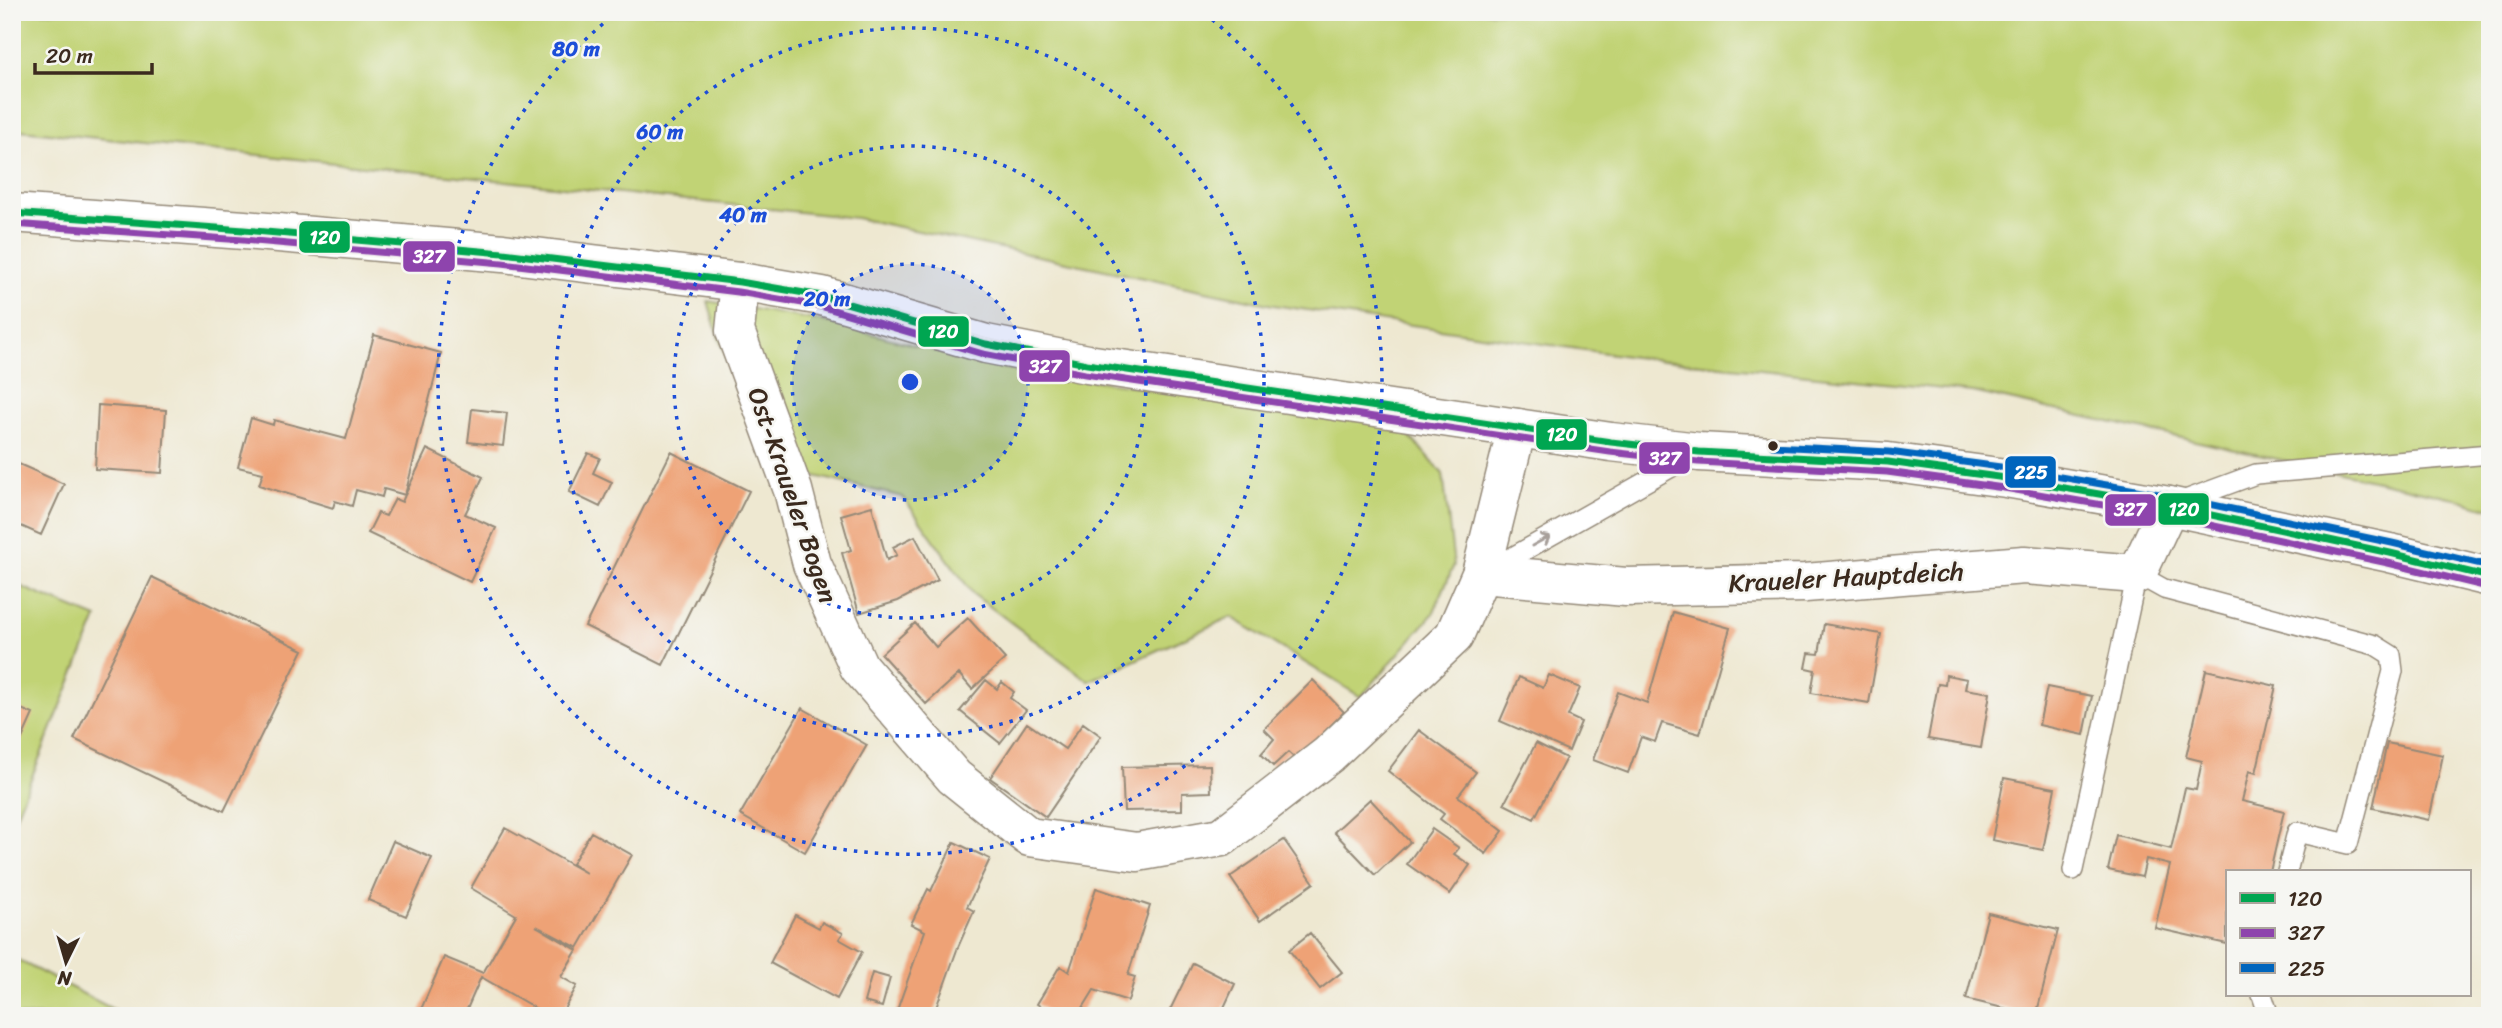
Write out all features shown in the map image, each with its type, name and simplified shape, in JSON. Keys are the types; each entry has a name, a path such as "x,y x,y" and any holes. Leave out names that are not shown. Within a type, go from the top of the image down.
{"street":[{"path":"12,213 503,253 740,282 822,296 986,344 1087,364 1611,442 1699,452 1888,462 2006,478 2169,506 2389,553 2490,578"},
{"name":"Ost-Kraueler Bogen","path":"740,282 735,331 793,490 812,564 859,667 954,777 1029,837 1137,852 1222,837 1328,755 1454,636 1481,575 1517,428"},
{"path":"2137,574 2169,506"},
{"name":"Kraueler Hauptdeich","path":"1481,575 1626,587 1805,583 2024,565 2137,574"}],"lane":[{"path":"1481,575 1699,452"},
{"path":"2169,506 2256,474 2490,454"},
{"path":"2073,870 2137,574 2164,589 2375,645 2391,655 2393,671 2348,844 2297,832 2288,870"},
{"path":"2263,996 2269,1016"}],"green space":[{"path":"12,12 2490,12 2490,509 2454,498 1973,392 1634,357 1273,305 856,218 12,129"},
{"path":"708,301 832,323 995,367 1397,422 1443,474 1454,565 1433,614 1361,697 1231,617 1089,681 973,594 903,497 769,465 718,336"},
{"path":"12,583 97,618 12,825"},
{"path":"12,957 126,1016 12,1016"}],"building":[{"path":"374,335 441,353 405,495 384,489 382,497 356,490 352,506 335,501 333,508 259,485 263,473 238,467 251,418 273,425 274,420 346,439"},
{"path":"98,405 166,410 162,473 95,469"},
{"path":"472,409 507,413 503,446 468,442"},
{"path":"427,449 483,477 465,514 496,528 470,582 368,533 378,513 386,516 395,499 402,502"},
{"path":"671,452 749,491 663,665 585,626"},
{"path":"588,453 600,458 593,473 612,482 600,507 569,492"},
{"path":"12,461 64,484 41,535 12,522"},
{"path":"872,506 887,560 897,555 893,547 915,536 938,580 898,601 859,613 842,553 851,550 841,515"},
{"path":"152,577 303,650 224,811 74,739"},
{"path":"1673,612 1730,628 1700,734 1662,723 1655,742 1641,737 1628,773 1593,760 1618,692 1647,703"},
{"path":"968,618 1005,659 972,689 959,674 926,704 881,654 915,623 936,647"},
{"path":"1824,624 1881,634 1869,703 1811,693 1815,670 1806,668 1809,653 1819,654"},
{"path":"2206,670 2276,686 2256,773 2249,771 2242,801 2284,811 2270,870 2226,870 2226,944 2155,928 2170,865 2146,859 2142,877 2108,870 2116,835 2171,849 2185,788 2196,790 2202,761 2186,757"},
{"path":"1549,675 1580,688 1568,716 1581,722 1569,751 1500,721 1519,677 1543,688"},
{"path":"1946,675 1967,679 1965,689 1990,693 1981,748 1928,739 1938,684 1945,685"},
{"path":"986,680 997,689 1002,682 1014,692 1010,698 1026,710 1000,743 960,711"},
{"path":"1313,680 1344,712 1297,760 1288,752 1273,766 1261,754 1274,739 1264,729"},
{"path":"2047,687 2092,696 2084,735 2039,725"},
{"path":"12,705 33,714 12,761"},
{"path":"802,708 867,745 805,852 740,815"},
{"path":"1027,723 1065,749 1083,723 1101,736 1046,817 990,778"},
{"path":"1419,730 1476,772 1458,796 1503,831 1486,854 1440,819 1444,814 1388,771"},
{"path":"1536,743 1566,758 1534,819 1504,804"},
{"path":"2387,743 2443,755 2429,820 2373,808"},
{"path":"1210,765 1211,792 1182,793 1182,810 1124,811 1122,767"},
{"path":"2004,778 2055,788 2043,850 1992,840"},
{"path":"1370,799 1410,842 1375,875 1334,832"},
{"path":"505,828 586,873 572,864 591,832 632,855 578,948 536,926 577,950 561,977 577,986 560,1016 549,1016 481,977 464,1016 418,1016 444,957 483,973 516,915 471,888"},
{"path":"1432,829 1459,848 1454,854 1470,865 1450,894 1407,864"},
{"path":"1284,840 1314,883 1260,921 1230,877"},
{"path":"393,841 432,858 406,916 368,900"},
{"path":"954,842 990,859 967,907 974,911 933,1016 895,1016 925,931 911,924 928,889 931,891"},
{"path":"1096,888 1150,906 1128,975 1135,977 1128,1001 1094,990 1078,1016 1055,1016 1037,1004 1060,966 1069,972"},
{"path":"1988,913 2058,930 2036,1016 1966,999"},
{"path":"795,915 819,928 822,922 843,933 839,939 862,952 837,999 770,963"},
{"path":"1310,933 1342,972 1320,989 1289,950"},
{"path":"1193,963 1235,984 1220,1016 1167,1016"},
{"path":"872,973 890,978 882,1007 864,1002"}],"transit line":[{"name":"120","path":"12,213 503,253 740,282 822,296 986,344 1087,364 1611,442 1699,452 1888,462 2006,478 2169,506 2490,577"},
{"name":"327","path":"12,224 243,240 502,263 738,292 820,306 983,354 1085,374 1610,452 1698,462 1887,472 2004,488 2167,516 2488,587"},
{"name":"225","path":"1773,446 1889,452 2008,468 2171,496 2490,566"}]}
